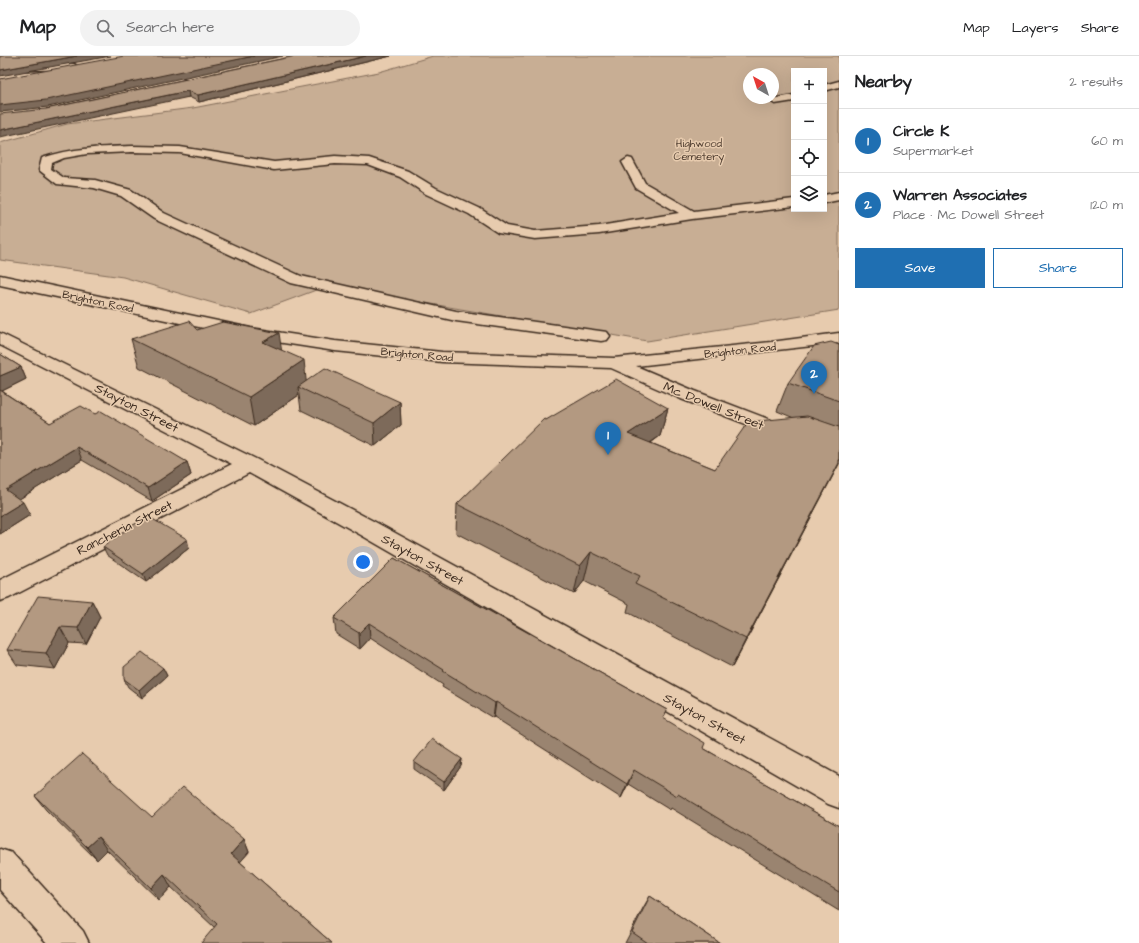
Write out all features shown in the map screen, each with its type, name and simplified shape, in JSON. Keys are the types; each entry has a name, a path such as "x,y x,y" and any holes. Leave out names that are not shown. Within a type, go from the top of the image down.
{"street":[{"path":"0,68 78,67 22,77"},
{"path":"827,87 839,84"},
{"path":"779,100 791,98"},
{"path":"601,336 456,316 296,280 159,216 126,193 95,184 61,181 45,170 46,161 62,155 87,151 132,149 180,150 211,154 274,166 335,160 369,162 404,174 431,191 474,211 503,230 535,236 599,230 692,215 791,203"},
{"path":"628,162 640,185 692,215"},
{"path":"827,198 839,196"},
{"name":"Brighton Road","path":"0,280 251,333 335,346 442,357 614,362 771,347 839,338"},
{"name":"Stayton Street","path":"0,338 249,464 369,529 839,793"},
{"name":"Mc Dowell Street","path":"614,362 695,398 839,453"},
{"name":"Rancheria Street","path":"0,590 249,464"},
{"path":"0,865 71,943"}],"green space":[{"name":"Highwood Cemetery","path":"433,56 839,56 839,310 647,341 327,286 251,314 123,277 0,260 0,143 67,124 193,108 379,72"}],"building":[{"path":"0,56 77,56 0,70"},
{"path":"124,56 254,56 46,100 0,105 0,79"},
{"path":"295,56 366,56 198,95 188,91 0,130 0,114 46,109"},
{"path":"189,321 197,330 223,322 279,333 263,342 304,360 249,397 131,339"},
{"path":"831,342 839,345 839,401 788,383 814,346"},
{"path":"0,354 21,367 0,376"},
{"path":"325,368 400,402 374,423 298,387"},
{"path":"616,379 668,408 628,434 715,469 748,422 807,416 839,427 839,463 746,639 635,584 640,576 591,552 580,566 457,504 544,419 546,420"},
{"path":"0,390 50,423 81,406 95,414 101,411 187,462 148,488 77,447 6,490 23,502 0,516"},
{"path":"149,517 187,539 143,574 103,547 133,525"},
{"path":"394,558 667,710 663,718 705,743 703,748 839,826 839,892 678,794 677,796 634,770 627,784 496,702 495,703 443,671 444,670 369,623 359,633 334,618"},
{"path":"38,596 92,601 78,628 60,627 46,653 7,650"},
{"path":"142,652 163,668 139,690 124,679 124,667"},
{"path":"432,739 462,759 444,782 414,762"},
{"path":"82,754 152,817 183,787 244,839 231,854 332,943 201,943 217,924 164,874 151,888 98,837 87,847 35,796"},
{"path":"650,896 720,943 648,943 632,932"}],"place":[{"name":"Warren Associates","path":"814,394"},
{"name":"Circle K","path":"608,455"}]}
